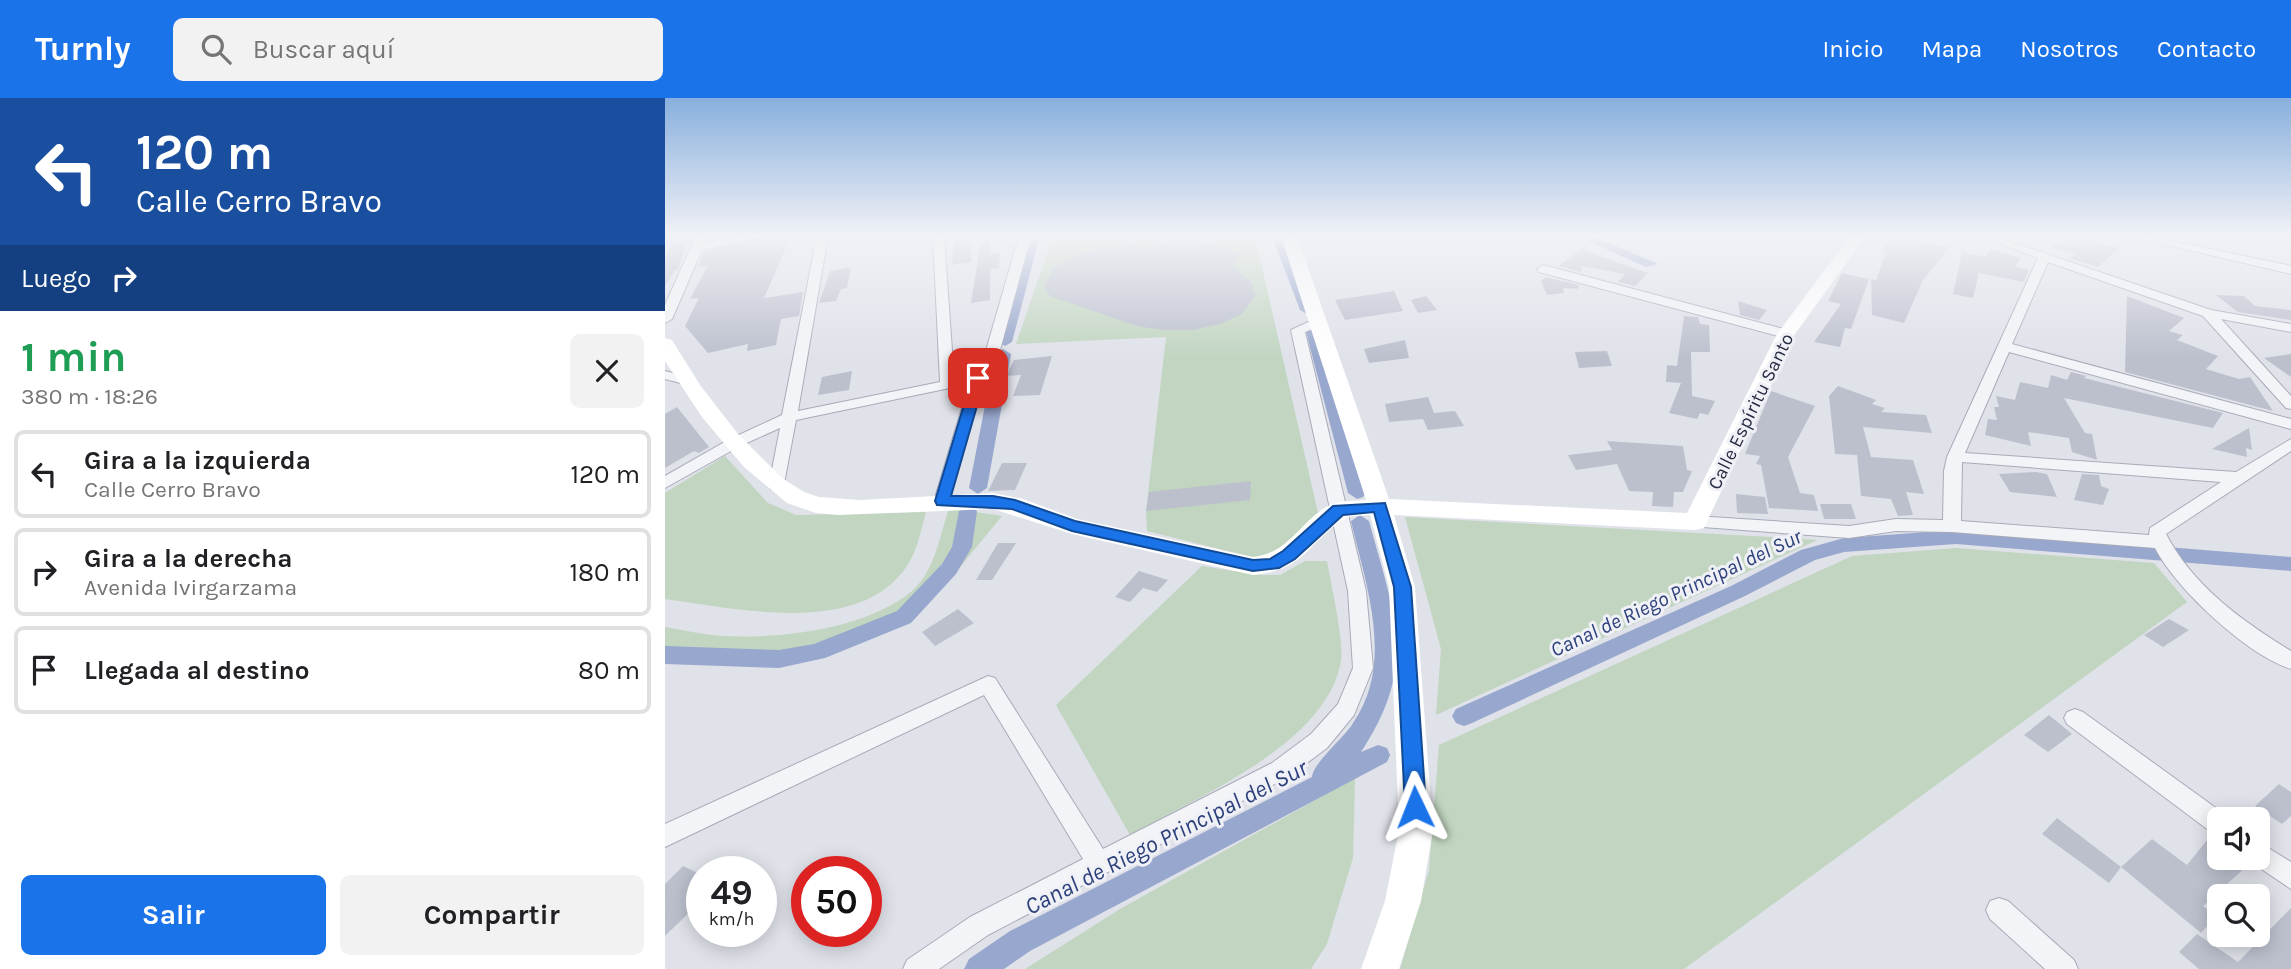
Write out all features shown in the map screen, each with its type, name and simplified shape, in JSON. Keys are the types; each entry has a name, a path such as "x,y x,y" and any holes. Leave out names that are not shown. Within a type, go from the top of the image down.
{"street":[{"path":"665,320 684,277"},
{"path":"777,485 792,417 815,277"},
{"path":"941,277 947,382"},
{"path":"942,501 978,378 992,354 1014,277"},
{"path":"1303,277 1380,506 1402,587 1416,830 1403,901 1380,969"},
{"path":"1572,277 1786,334"},
{"name":"Calle Espíritu Santo","path":"1695,522 1786,334 1828,277"},
{"path":"1952,526 1952,471 1955,457 2035,277"},
{"path":"2104,277 2208,313 2291,328"},
{"path":"2208,313 2291,405"},
{"path":"916,969 979,926 1280,770 1319,741 1347,709 1363,668 1357,591 1299,330 1319,321"},
{"path":"665,344 674,377 734,443 794,499 815,505 859,507 942,501 993,501 1015,505 1072,526 1253,566 1273,564 1289,555 1339,510 1380,506 1849,532 1896,525 1952,526 2165,551"},
{"path":"2004,345 2291,424"},
{"path":"665,483 734,443 792,417 947,382 978,378"},
{"path":"2291,444 2156,532 2165,551 2249,636 2291,661"},
{"path":"1955,457 2240,478"},
{"path":"665,836 988,684 1098,862"},
{"path":"2075,718 2207,815"},
{"path":"2270,862 2291,877"},
{"path":"1999,910 2065,969"}],"green space":[{"path":"1039,277 1264,277 1318,513 1277,551 1256,558 1147,531 1146,511 1166,337 1016,344"},
{"path":"725,456 768,503 796,515 926,512 910,561 900,575 878,594 851,605 821,611 755,611 665,599 665,493"},
{"path":"949,508 1002,516 956,572 917,609 781,658 677,664 665,661 665,627 723,636 770,636 847,623 893,604 912,591 926,573 936,552"},
{"path":"1405,517 1817,540 1436,715 1441,649"},
{"path":"1956,548 2154,563 2187,602 1684,969 1400,969 1429,870 1439,745 1852,556"},
{"path":"1305,561 1327,561 1341,651 1341,661 1331,691 1312,718 1286,743 1223,785 1130,835 1056,705 1202,566 1259,575 1280,575"},
{"path":"1355,778 1353,858 1327,944 1311,969 1025,969 1120,909"}],"building":[{"path":"702,277 773,277 764,298 803,292 799,316 781,319 776,345 747,351 748,344 708,353 685,326 699,298 690,299"},
{"path":"828,277 849,277 847,288 841,289 836,301 819,303"},
{"path":"975,277 990,277 990,300 971,303"},
{"path":"1049,277 1245,277 1250,281 1256,295 1242,314 1220,324 1193,330 1162,330 1137,326 1050,296 1044,287"},
{"path":"1546,277 1579,285 1578,289 1563,288 1564,293 1547,295 1541,281"},
{"path":"1623,277 1644,277 1635,286 1618,282"},
{"path":"1840,277 1869,279 1851,329 1845,328 1840,347 1814,342 1841,304 1828,301"},
{"path":"1877,277 1926,277 1904,323 1872,315 1871,279 1876,280"},
{"path":"1957,277 1978,277 1973,298 1953,294"},
{"path":"1997,277 2026,277 2024,282"},
{"path":"1394,291 1403,311 1345,320 1335,300"},
{"path":"2216,295 2244,296 2255,306 2291,310 2291,320 2238,312"},
{"path":"1426,296 1437,310 1418,313 1411,300"},
{"path":"2127,296 2184,318 2169,331 2183,335 2177,340 2218,356 2206,369 2239,379 2250,377 2273,411 2125,372"},
{"path":"1738,301 1767,310 1759,320 1740,315"},
{"path":"1684,316 1698,317 1700,324 1709,325 1710,352 1691,352 1692,396 1715,401 1708,415 1700,413 1697,419 1669,413 1681,383 1666,382 1667,365 1677,366"},
{"path":"1405,340 1409,358 1369,363 1364,349"},
{"path":"1607,351 1612,366 1579,368 1575,352"},
{"path":"2291,354 2291,377 2264,358"},
{"path":"1052,356 1040,395 1013,396 1021,375 1006,376 1014,360"},
{"path":"852,371 849,390 818,395 822,377"},
{"path":"2071,372 2086,376 2084,378 2223,413 2213,428 2064,398 2085,433 2092,434 2097,460 2072,452 2069,438 2028,432 2031,446 1985,435 1988,419 1997,420 1994,407 1999,407 1996,396 2015,400 2020,382 2048,388 2051,375 2067,380"},
{"path":"1838,386 1876,400 1872,404 1885,408 1881,412 1926,415 1932,433 1863,427 1871,457 1913,460 1924,494 1906,492 1913,515 1898,516 1891,499 1861,496 1857,455 1835,454 1829,396"},
{"path":"1771,391 1815,406 1788,457 1800,493 1814,495 1818,511 1769,508 1761,465 1756,464 1760,456 1745,454"},
{"path":"1428,397 1434,413 1455,411 1464,426 1428,430 1423,419 1389,422 1385,404"},
{"path":"677,407 709,447 699,453 694,451 665,468 665,414"},
{"path":"2249,428 2252,450 2246,448 2247,457 2212,449"},
{"path":"1607,441 1683,446 1687,470 1692,471 1683,492 1674,492 1673,507 1652,506 1653,492 1629,491 1617,464 1576,470 1568,455 1612,450"},
{"path":"1002,463 1027,463 1015,490 988,491"},
{"path":"1999,474 2047,474 2057,497 2010,492"},
{"path":"2082,474 2099,475 2101,486 2109,489 2103,505 2074,500"},
{"path":"1251,481 1250,500 1146,511 1149,492"},
{"path":"1736,494 1765,497 1768,514 1737,513"},
{"path":"1820,504 1851,504 1856,519 1824,519"},
{"path":"998,543 1016,543 992,580 976,580"},
{"path":"1139,571 1168,580 1157,592 1143,588 1130,602 1115,597"},
{"path":"958,609 974,623 935,646 922,632"},
{"path":"2169,619 2189,630 2163,647 2144,635"},
{"path":"2049,715 2072,734 2048,752 2024,735"},
{"path":"2279,784 2291,792 2291,816 2282,824 2270,816 2270,807 2255,806"},
{"path":"2057,818 2121,867 2109,883 2042,834"},
{"path":"2152,839 2187,865 2207,840 2207,870 2242,870 2227,884 2207,884 2207,902 2203,906 2207,909 2207,926 2201,933 2121,867"},
{"path":"683,866 686,867 686,916 665,936 665,884"},
{"path":"2291,908 2291,969 2199,969 2179,952 2197,934 2207,941 2207,947 2216,947 2238,962 2253,947 2270,947 2270,929"}],"waterway":[{"path":"1005,342 1023,277"},
{"path":"1294,277 1307,310"},
{"path":"1312,328 1357,493"},
{"path":"978,488 1003,354"},
{"path":"665,655 779,659 817,652 904,617 949,569 962,547 968,511"},
{"path":"1323,775 1353,744 1372,715 1383,686 1387,657 1385,626 1360,521"},
{"name":"Canal de Riego Principal del Sur","path":"1464,716 1738,591 1808,555 1844,545 1956,537 2291,564"},
{"name":"Canal de Riego Principal del Sur","path":"979,969 1020,941 1378,755"}],"route":[{"path":"978,378 942,501 993,501 1015,505 1072,526 1253,566 1273,564 1289,555 1339,510 1380,506 1402,587 1408,639 1415,807"}]}
